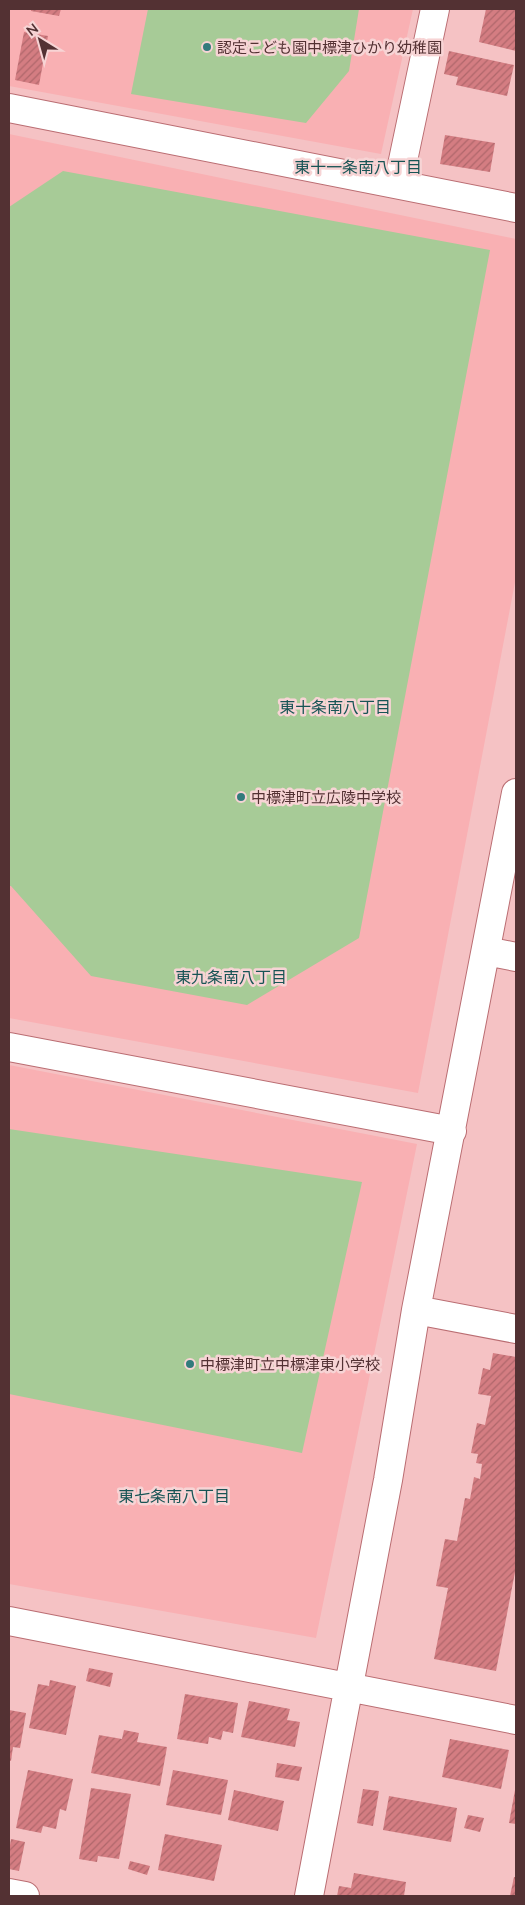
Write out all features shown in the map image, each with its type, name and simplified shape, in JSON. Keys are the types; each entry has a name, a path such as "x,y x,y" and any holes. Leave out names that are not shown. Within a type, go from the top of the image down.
{"street":[{"path":"398,184 435,9"},
{"path":"9,108 516,208"},
{"path":"309,1896 388,1480 416,1310 516,792"},
{"path":"486,951 516,956"},
{"path":"9,1047 452,1131"},
{"path":"416,1310 516,1329"},
{"path":"9,1621 516,1720"},
{"path":"9,1893 26,1896"}],"shaded area":[{"name":"認定こども園中標津ひかり幼稚園","path":"9,9 413,9 381,154 9,86"},
{"name":"中標津町立広陵中学校","path":"9,134 516,239 516,577 418,1093 9,1018"},
{"name":"中標津町立中標津東小学校","path":"9,1065 417,1144 316,1638 9,1584"}],"green space":[{"path":"148,9 359,9 349,71 306,123 131,94"},
{"name":"中標津町立広陵中学校","path":"63,171 490,250 359,938 247,1005 91,976 9,886 9,207"},
{"path":"9,1129 362,1182 302,1453 9,1394"}],"building":[{"path":"31,9 61,9 59,16 31,11"},
{"path":"486,9 516,9 516,51 479,42"},
{"path":"24,32 48,36 39,85 15,80"},
{"path":"449,51 514,65 507,96 456,85 458,77 444,74"},
{"path":"445,135 495,143 490,172 440,164"},
{"path":"493,1353 516,1357 516,1567 496,1671 434,1659 448,1588 436,1586 445,1539 457,1541 465,1498 470,1499 474,1477 480,1479 482,1464 476,1463 478,1454 471,1453 477,1423 485,1425 491,1396 478,1394 483,1368 490,1370"},
{"path":"89,1668 113,1673 110,1687 86,1681"},
{"path":"50,1680 76,1686 66,1735 29,1728 38,1684 49,1686"},
{"path":"185,1694 238,1703 233,1733 223,1731 221,1740 209,1737 208,1744 177,1739"},
{"path":"249,1701 290,1709 287,1720 300,1722 295,1747 241,1737"},
{"path":"9,1710 26,1713 20,1748 13,1747 11,1761 9,1760"},
{"path":"124,1730 139,1733 137,1742 167,1747 160,1786 91,1773 99,1735 122,1739"},
{"path":"450,1739 509,1750 501,1789 442,1777"},
{"path":"277,1763 302,1767 299,1781 275,1777"},
{"path":"28,1770 73,1779 66,1811 60,1809 56,1829 43,1826 41,1833 16,1828"},
{"path":"173,1770 228,1780 221,1815 166,1805"},
{"path":"91,1788 131,1794 119,1859 98,1856 97,1862 79,1859"},
{"path":"363,1789 379,1791 373,1826 357,1823"},
{"path":"234,1790 284,1801 278,1831 228,1820"},
{"path":"516,1790 516,1824 509,1823"},
{"path":"389,1796 457,1808 451,1842 383,1830"},
{"path":"468,1815 484,1818 480,1832 464,1828"},
{"path":"165,1834 222,1845 214,1881 158,1870"},
{"path":"11,1839 25,1842 19,1871 9,1869"},
{"path":"130,1861 150,1866 147,1875 128,1869"},
{"path":"354,1873 406,1882 404,1896 337,1896 339,1886 351,1888"},
{"path":"514,1877 516,1877 516,1896 510,1896"}],"place":[{"name":"認定こども園中標津ひかり幼稚園","path":"207,47"},
{"name":"中標津町立広陵中学校","path":"241,797"},
{"name":"中標津町立中標津東小学校","path":"190,1364"}],"district":[{"name":"東十一条南八丁目","path":"358,167"},
{"name":"東十条南八丁目","path":"335,707"},
{"name":"東九条南八丁目","path":"231,977"},
{"name":"東七条南八丁目","path":"174,1496"}]}
